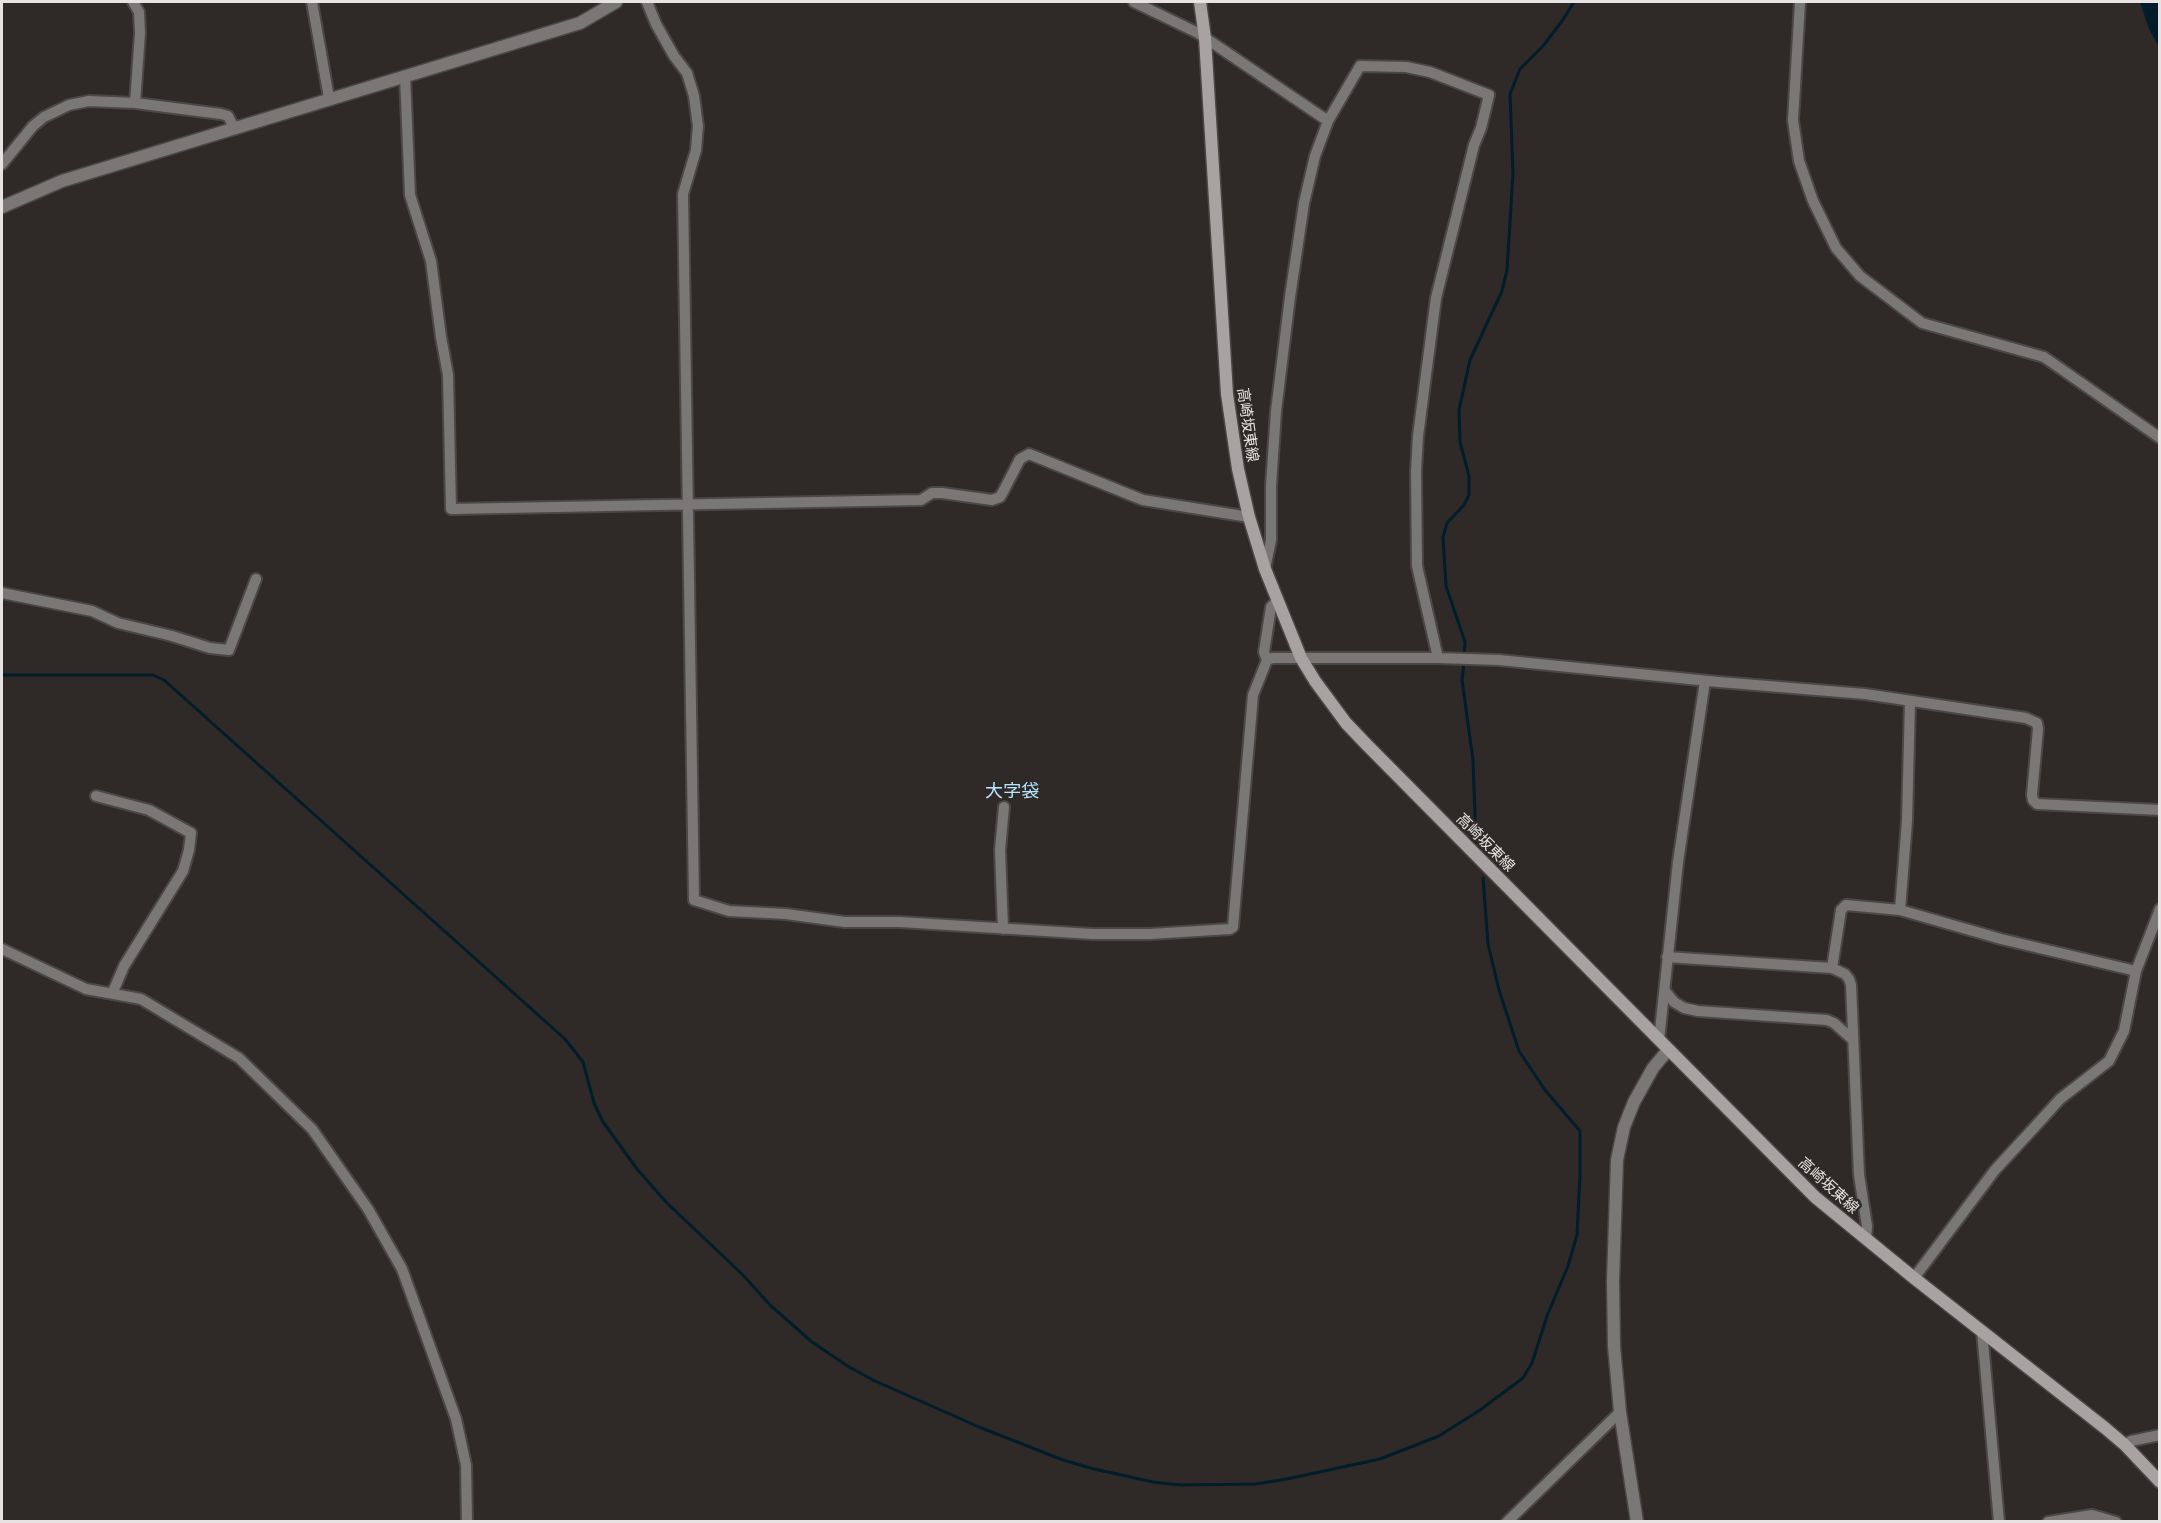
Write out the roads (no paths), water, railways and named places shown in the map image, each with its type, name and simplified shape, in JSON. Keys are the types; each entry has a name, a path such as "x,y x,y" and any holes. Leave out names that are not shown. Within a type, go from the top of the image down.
{"main road":[{"name":"高崎坂東線","path":"1200,2 1205,38 1228,403 1238,469 1249,517 1265,569 1301,658 1315,681 1346,723 1815,1197 2125,1445 2160,1482"}],"street":[{"path":"133,2 139,12 140,33 135,103"},
{"path":"312,2 329,98"},
{"path":"2,207 62,181 580,23 616,2"},
{"path":"647,2 665,40 687,73 694,96 698,126 696,150 683,194 694,900 729,911 786,914 845,922 900,922 1092,934 1138,934 1233,927 1253,695 1267,660 1264,652 1271,608 1277,601"},
{"path":"1134,2 1205,38 1328,121"},
{"path":"1800,2 1793,120 1799,161 1813,201 1836,248 1860,276 1922,322 2044,357 2160,438"},
{"path":"1265,569 1271,540 1271,486 1276,411 1290,297 1304,203 1315,156 1328,121 1360,66 1406,68 1430,72 1489,95 1481,128 1474,145 1436,298 1418,436 1417,566 1438,658"},
{"path":"405,76 410,195 431,261 448,375 451,509 921,500 932,493 942,492 992,500 1000,497 1020,459 1029,454 1143,500 1249,517"},
{"path":"2,164 33,126 52,111 89,101 135,103 221,114 228,116 235,129"},
{"path":"2,593 92,611 118,623 210,648 229,650 256,579"},
{"path":"1267,660 1301,658 1500,660 1705,681 1820,689 2026,718 2037,723 2038,729 2032,795 2037,804 2160,810"},
{"path":"1659,1040 1678,862 1705,681"},
{"path":"1900,910 1907,821 1910,700"},
{"path":"96,796 149,810 191,833 183,871 124,966 112,994"},
{"path":"1003,929 1000,850 1004,807"},
{"path":"1832,968 1843,907 1846,905 1900,910 2001,939 2136,971"},
{"path":"1914,1278 1995,1170 2060,1099 2109,1061 2124,1031 2136,971 2160,909"},
{"path":"2,949 86,989 141,999 239,1058 312,1129 368,1209 402,1269 456,1419 466,1465 467,1521"},
{"path":"1667,957 1832,968 1845,974 1851,985 1859,1175 1867,1226 1866,1239"},
{"path":"1665,991 1674,1002 1684,1008 1698,1011 1827,1020 1834,1023 1852,1039"},
{"path":"1638,1521 1620,1412 1614,1346 1613,1281 1619,1146 1634,1102 1653,1068 1668,1050"},
{"path":"1982,1330 1999,1521"},
{"path":"1507,1521 1620,1412"},
{"path":"2125,1445 2160,1434"},
{"path":"2048,1521 2092,1515 2116,1521"}],"water":[{"path":"2140,2 2159,2 2159,47 2149,29"}],"waterway":[{"path":"1464,655 1465,642 1446,586 1443,537 1447,523 1464,505 1469,495 1469,476 1460,442 1459,410 1470,360 1502,291 1507,270 1513,174 1510,94 1520,69 1543,46 1574,2"},
{"path":"1464,662 1462,680 1473,760 1476,842"},
{"path":"2,675 153,675 164,680 565,1039 583,1062 594,1103 603,1122 637,1169 666,1202 743,1275 770,1305 812,1342 875,1381 979,1427 1063,1460 1153,1482 1180,1485 1255,1484 1380,1459 1439,1436 1480,1410 1523,1378 1532,1363 1577,1235 1580,1131 1545,1090 1519,1051 1499,990 1488,944 1483,878"}],"district":[{"name":"大字袋","path":"1012,792"}]}
